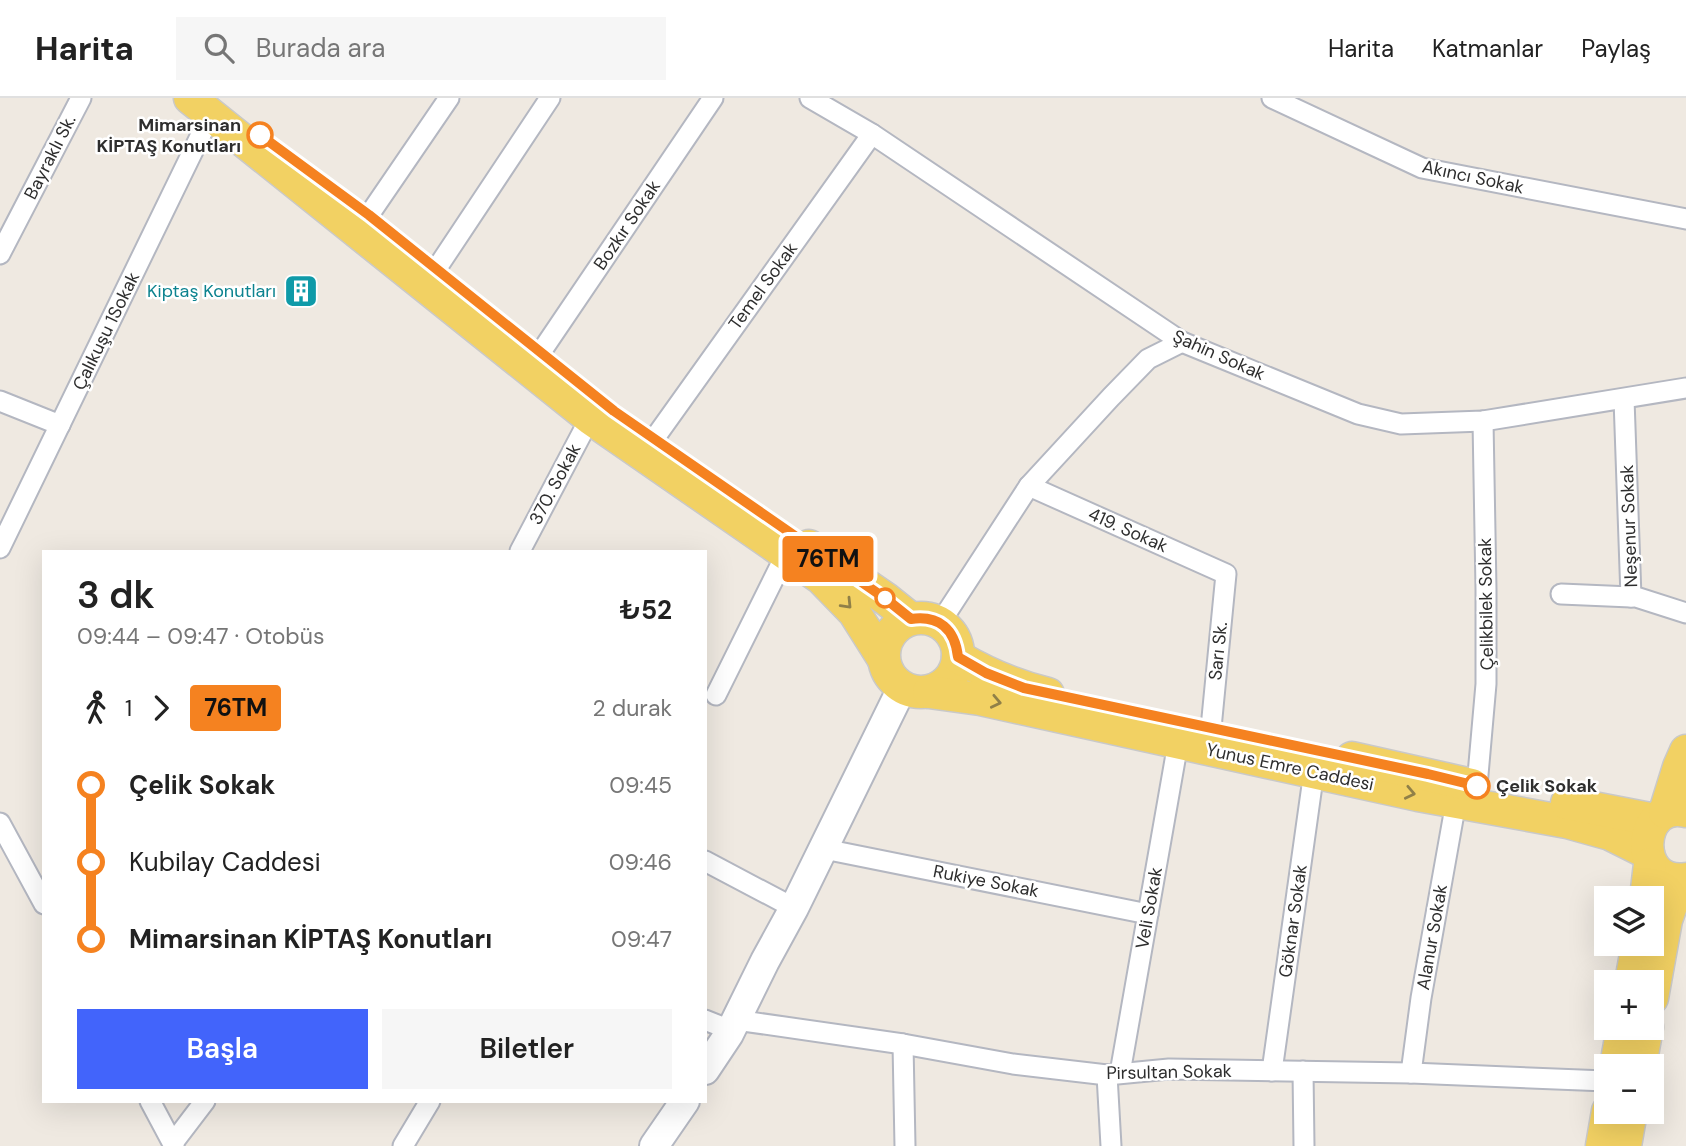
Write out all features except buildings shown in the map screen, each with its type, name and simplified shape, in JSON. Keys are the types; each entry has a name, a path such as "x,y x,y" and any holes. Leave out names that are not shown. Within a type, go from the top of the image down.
{"main road":[{"path":"204,103 369,215 614,411 886,599 925,621 948,629 957,647 958,657 953,675 938,689 915,690 892,680 883,658 854,612 821,578 590,418 204,103"},
{"path":"883,658 884,645 899,624 925,621"},
{"path":"958,657 986,673 1024,688 1428,774 1467,794 1629,814 1669,815"},
{"name":"Yunus Emre Caddesi","path":"915,690 980,699 1314,771 1467,794 1610,834 1649,858 1658,872 1668,878 1685,879"},
{"path":"1647,886 1648,835 1669,815 1679,767 1686,751"},
{"path":"1657,970 1666,920 1685,879"},
{"path":"1602,1146 1606,1124"},
{"path":"1625,1146 1629,1124"}],"street":[{"name":"Bayraklı Sk.","path":"0,254 81,98"},
{"path":"369,215 449,98"},
{"path":"437,268 550,98"},
{"name":"Bozkır Sokak","path":"541,352 713,98"},
{"name":"Şahin Sokak","path":"810,98 872,134 1182,342 1357,414 1401,424 1483,421 1686,388"},
{"name":"Akıncı Sokak","path":"1272,98 1422,168 1686,219"},
{"name":"Çalıkuşu 1Sokak","path":"0,548 60,425 204,103"},
{"name":"Temel Sokak","path":"654,439 872,134"},
{"path":"925,621 1029,486 1148,359 1182,342"},
{"name":"Neşenur Sokak","path":"1624,399 1631,597 1686,614"},
{"path":"0,401 60,425"},
{"name":"370. Sokak","path":"521,550 590,418"},
{"name":"Çelikbilek Sokak","path":"1467,794 1486,684 1483,421"},
{"name":"419. Sokak","path":"1029,486 1226,574"},
{"path":"716,695 786,554"},
{"name":"Sarı Sk.","path":"1210,727 1226,574"},
{"path":"1561,594 1631,597"},
{"path":"707,1065 724,1023 765,961 824,849 915,690"},
{"name":"Veli Sokak","path":"1111,1146 1114,1074 1148,914 1178,743"},
{"name":"Göknar Sokak","path":"1272,1071 1314,771"},
{"name":"Alanur Sokak","path":"1411,1073 1421,998 1467,794"},
{"path":"0,823 42,900"},
{"name":"Rukiye Sokak","path":"824,849 1148,914"},
{"path":"707,862 794,908"},
{"name":"Pirsultan Sokak","path":"724,1023 903,1044 1013,1064 1114,1074 1169,1069 1411,1073 1594,1081"},
{"path":"903,1044 905,1146"},
{"path":"1303,1071 1304,1146"},
{"path":"151,1103 174,1144 204,1103"},
{"path":"403,1146 429,1103"},
{"path":"653,1146 684,1103"}],"bus line":[{"name":"76TM","path":"260,135 437,268 614,411 911,619 921,617 940,623 954,637 958,657 986,673 1024,688 1477,786"}],"place":[{"name":"Mimarsinan KİPTAŞ Konutları","path":"260,135"},
{"name":"Kiptaş Konutları","path":"301,291"},
{"name":"Çelik Sokak","path":"1477,786"}]}
